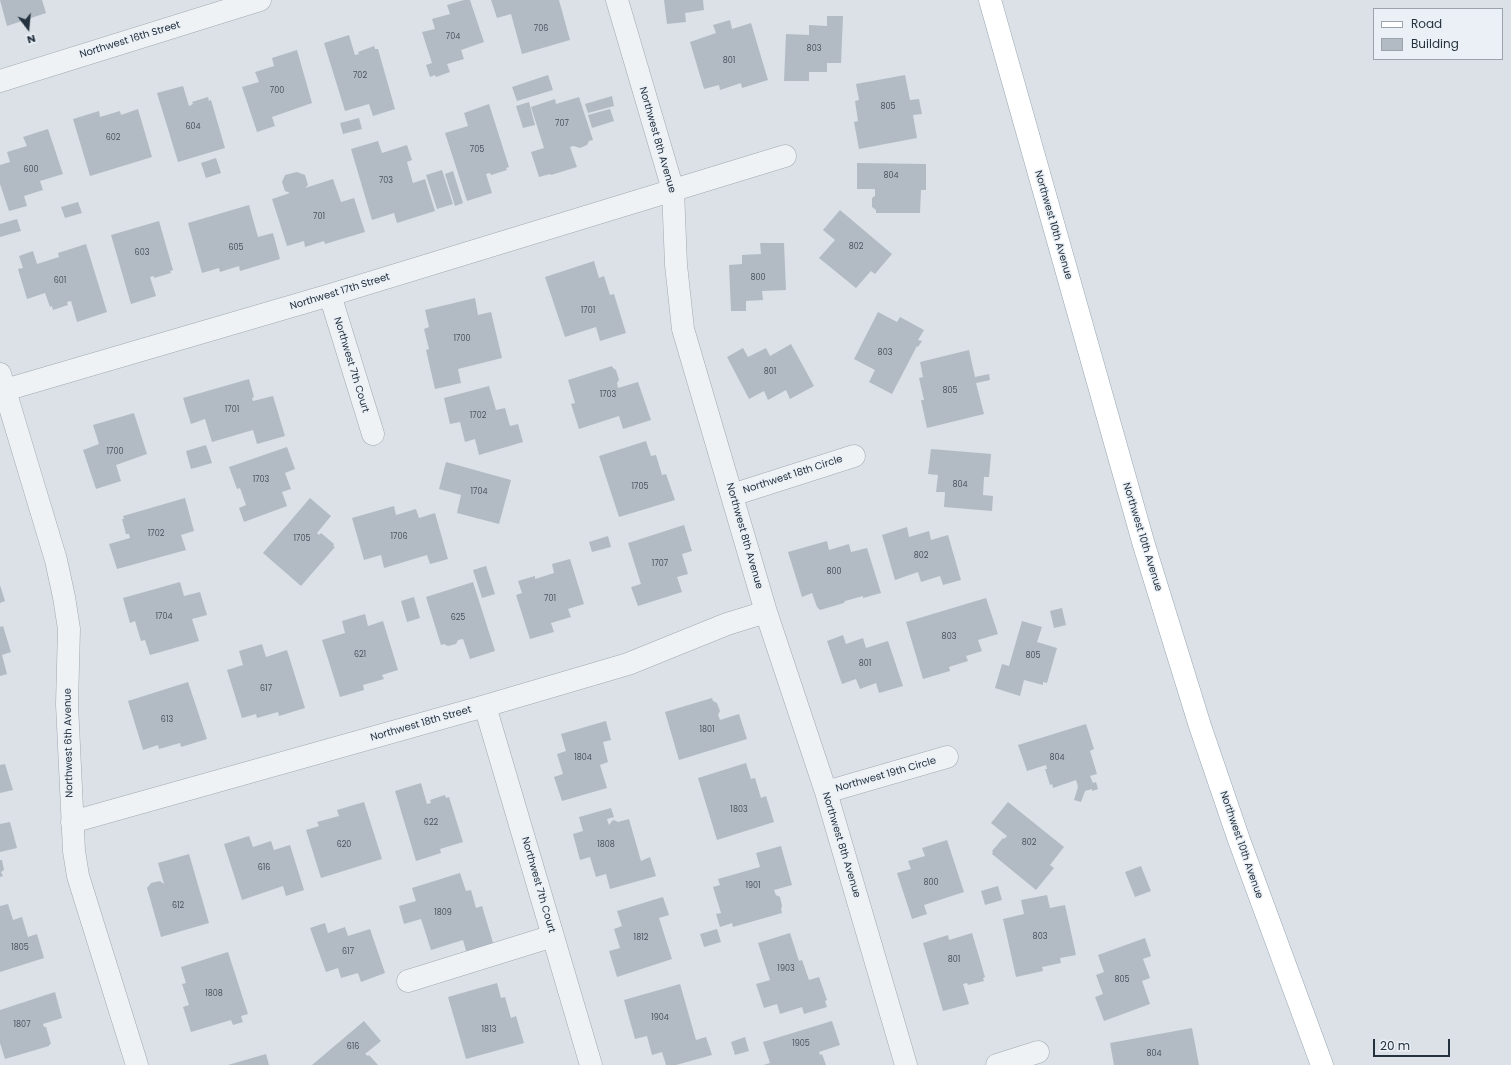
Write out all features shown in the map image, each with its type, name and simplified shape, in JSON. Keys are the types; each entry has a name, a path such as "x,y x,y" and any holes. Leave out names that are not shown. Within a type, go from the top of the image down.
{"main road":[{"name":"Northwest 10th Avenue","path":"990,0 1142,537 1195,711 1242,848 1322,1065"}],"street":[{"name":"Northwest 16th Street","path":"0,81 260,0"},
{"name":"Northwest 8th Avenue","path":"617,0 673,190 676,265 683,329 766,612 826,792 906,1065"},
{"name":"Northwest 17th Street","path":"2,382 330,295 785,156"},
{"name":"Northwest 7th Court","path":"330,295 373,434"},
{"name":"Northwest 6th Avenue","path":"2,382 56,560 69,629 67,704 72,822 78,876 137,1065"},
{"name":"Northwest 18th Circle","path":"732,495 854,456"},
{"name":"Northwest 18th Street","path":"72,822 485,706 628,664 727,624 766,612"},
{"name":"Northwest 7th Court","path":"485,706 591,1065"},
{"name":"Northwest 19th Circle","path":"826,792 947,757"},
{"path":"408,981 553,936"},
{"path":"997,1065 1038,1052"}],"building":[{"path":"0,0 42,0 46,13 7,26"},
{"path":"464,0 470,0 484,42 461,50 464,59 447,64 450,72 436,77 435,75 430,77 426,65 432,63 422,32 435,29 432,19 450,14 447,5"},
{"path":"491,0 559,0 570,40 522,54 511,14 497,18"},
{"path":"664,0 703,0 704,10 685,13 686,22 667,24"},
{"path":"827,16 843,16 841,63 827,63 827,72 809,72 809,81 784,81 786,34 809,35 809,25 827,26"},
{"path":"730,20 732,29 751,23 768,80 742,88 741,83 720,90 719,85 704,89 690,42 716,33 713,25"},
{"path":"349,35 355,55 359,54 358,52 374,46 375,49 378,49 395,109 373,116 369,104 345,111 324,43"},
{"path":"297,50 312,103 272,117 275,126 257,132 242,87 259,82 255,72 274,66 272,58"},
{"path":"548,75 553,90 517,101 512,87"},
{"path":"905,75 910,100 919,99 922,114 913,115 917,138 859,149 854,122 858,121 855,101 859,100 856,84"},
{"path":"183,86 189,106 193,104 192,102 208,97 209,101 211,100 225,148 178,162 157,93"},
{"path":"612,96 614,106 588,113 585,104"},
{"path":"579,97 593,140 589,141 587,145 580,148 574,146 570,147 577,167 539,177 531,152 544,148 531,107 555,99 556,104"},
{"path":"529,102 535,125 523,128 516,106"},
{"path":"489,104 509,167 506,168 507,170 491,175 490,173 486,174 492,193 467,201 445,133 468,126 464,113"},
{"path":"138,109 152,157 90,176 73,119 99,111 100,117 120,111 121,115"},
{"path":"610,109 614,121 592,128 588,115"},
{"path":"359,118 362,129 343,134 340,123"},
{"path":"48,129 63,174 40,181 43,190 24,196 27,206 9,211 0,184 0,165 10,162 7,152 27,146 23,137"},
{"path":"378,141 382,153 407,145 412,160 407,162 413,183 425,179 435,211 397,223 394,213 372,220 351,149"},
{"path":"216,158 221,173 206,178 201,163"},
{"path":"857,163 926,164 926,190 921,190 920,213 876,213 876,210 872,207 872,198 875,196 875,189 857,189"},
{"path":"442,170 453,204 437,209 426,175"},
{"path":"453,171 463,203 455,206 445,174"},
{"path":"297,172 305,175 308,185 305,188 333,179 341,202 354,198 365,232 325,244 324,241 305,247 304,241 287,246 272,199 290,193 285,191 282,182 285,175"},
{"path":"78,202 82,213 65,218 61,207"},
{"path":"249,205 258,237 273,233 280,259 240,271 239,266 220,272 219,268 202,273 188,223"},
{"path":"840,210 892,254 875,274 871,271 856,288 819,258 835,240 823,230"},
{"path":"17,219 21,231 0,237 0,224"},
{"path":"159,221 173,270 170,271 171,273 154,278 154,276 150,277 156,296 131,304 111,235"},
{"path":"760,243 784,243 786,290 762,291 763,300 746,301 746,311 731,311 729,265 742,264 742,255 761,254"},
{"path":"86,244 107,312 77,322 71,301 67,302 68,305 53,310 52,306 50,307 45,293 27,299 18,269 23,268 19,256 33,251 37,264 59,257 58,253"},
{"path":"594,261 599,278 604,276 610,295 614,294 626,333 600,341 596,327 565,337 545,277"},
{"path":"475,298 478,315 491,312 502,358 458,369 461,383 435,389 426,350 429,349 424,329 429,327 425,310"},
{"path":"878,312 897,322 900,317 924,330 918,340 922,341 918,347 917,346 892,394 869,382 875,370 854,359"},
{"path":"791,344 814,386 790,399 786,390 768,400 764,391 749,399 727,357 743,348 748,357 766,348 770,356"},
{"path":"969,350 975,377 989,374 990,380 976,383 984,414 927,428 921,400 924,400 919,378 923,377 920,362"},
{"path":"612,366 616,370 619,380 617,383 618,388 638,382 651,420 623,429 619,416 579,429 571,404 575,403 568,380"},
{"path":"249,379 254,397 252,398 253,401 273,396 285,436 257,444 253,430 212,442 205,419 191,424 183,398"},
{"path":"489,386 496,410 505,408 510,426 518,424 523,442 479,455 475,439 465,442 460,422 450,424 444,398"},
{"path":"134,413 147,454 116,465 121,481 96,489 83,450 99,444 93,425"},
{"path":"646,441 651,456 656,455 662,475 666,474 675,500 619,517 599,456"},
{"path":"206,445 212,463 191,469 186,451"},
{"path":"287,447 295,469 285,473 291,489 282,492 287,506 244,522 239,508 246,505 240,488 237,489 229,467"},
{"path":"931,449 991,454 989,477 984,477 983,495 993,496 992,511 944,507 945,492 936,492 938,475 928,474"},
{"path":"446,462 511,480 499,524 457,513 461,495 439,489"},
{"path":"185,498 194,531 181,535 186,550 117,569 109,544 130,538 129,534 126,534 122,519 124,519 123,516"},
{"path":"310,498 331,516 317,533 319,535 321,533 334,544 333,546 335,547 301,586 263,553"},
{"path":"394,506 396,515 416,509 419,518 435,513 448,559 430,564 427,555 384,568 381,555 364,560 352,518"},
{"path":"684,525 692,551 682,554 688,574 677,577 682,592 638,606 631,587 641,584 628,543"},
{"path":"907,527 909,537 929,531 931,540 948,535 961,580 943,585 940,576 921,582 918,572 895,580 882,535"},
{"path":"608,536 611,547 592,552 589,542"},
{"path":"827,541 829,550 849,544 851,552 867,548 881,593 845,601 844,603 820,610 817,607 812,593 802,597 788,552"},
{"path":"570,559 584,604 568,609 571,617 551,623 554,632 530,639 516,595 522,593 518,581 535,576 535,579 554,573 552,564"},
{"path":"486,566 495,594 482,598 473,570"},
{"path":"180,582 184,596 200,592 207,615 192,619 199,641 150,655 145,640 141,641 135,621 130,623 123,598"},
{"path":"473,582 495,651 470,659 463,639 458,640 456,644 448,646 444,644 441,645 426,597"},
{"path":"0,585 5,601 0,603"},
{"path":"414,597 420,618 407,622 401,601"},
{"path":"986,598 998,634 978,640 982,651 966,656 968,661 949,667 950,671 923,679 906,622"},
{"path":"1062,608 1066,625 1054,628 1050,611"},
{"path":"365,614 368,626 383,621 398,670 382,675 384,679 363,685 364,690 340,697 322,640 345,633 342,621"},
{"path":"1022,621 1042,627 1037,642 1057,648 1047,683 1043,682 1043,685 1024,680 1020,696 995,688 1002,664 1009,666"},
{"path":"3,626 11,652 2,655 7,674 0,676 0,627"},
{"path":"843,635 846,644 863,638 866,648 888,641 903,686 879,693 876,683 860,689 856,679 842,684 827,641"},
{"path":"262,644 266,657 287,650 305,708 279,716 278,712 257,718 256,714 242,718 227,670 243,665 239,651"},
{"path":"188,682 207,739 181,747 180,743 159,749 158,745 143,750 128,701"},
{"path":"712,698 713,701 717,703 720,711 718,715 720,720 739,714 747,739 679,760 665,712"},
{"path":"606,721 611,740 603,742 608,762 600,765 607,788 562,801 554,777 563,774 557,754 566,751 561,734"},
{"path":"1086,724 1094,749 1090,751 1097,774 1090,776 1093,783 1096,782 1098,789 1085,791 1081,802 1074,800 1078,787 1076,780 1053,788 1052,784 1050,785 1045,769 1047,769 1046,765 1027,771 1018,745"},
{"path":"746,763 751,779 755,778 761,798 766,796 774,822 717,840 698,778"},
{"path":"5,764 13,790 0,793 0,765"},
{"path":"421,783 427,804 431,803 430,800 445,795 446,798 449,797 463,842 440,849 441,853 416,861 395,791"},
{"path":"364,802 382,859 321,878 306,830 319,826 317,822 339,816 337,810"},
{"path":"1008,802 1064,847 1050,865 1054,868 1036,890 992,854 992,851 1003,838 1004,839 1007,836 991,823"},
{"path":"611,808 614,817 607,819 609,825 614,820 618,822 629,819 641,861 650,857 656,876 610,889 606,874 596,877 590,857 580,860 573,834 583,831 579,817"},
{"path":"10,822 17,848 0,852 0,824"},
{"path":"249,836 253,847 271,841 274,850 290,845 304,890 286,896 283,886 242,900 224,844"},
{"path":"947,840 964,892 924,905 927,914 912,919 897,873 911,869 908,861 925,856 922,848"},
{"path":"781,846 792,885 774,890 776,895 780,897 782,913 733,927 732,923 720,927 716,914 721,913 713,887 720,885 718,879 760,867 756,853"},
{"path":"189,854 209,923 161,937 147,888 151,883 160,881 164,884 158,863"},
{"path":"0,860 2,860 4,870 1,872 3,876 0,877"},
{"path":"1141,866 1151,891 1135,897 1125,872"},
{"path":"460,873 466,891 471,890 476,908 482,906 494,946 467,954 463,940 431,950 421,919 404,924 399,906 416,901 412,888"},
{"path":"998,886 1002,900 985,905 981,891"},
{"path":"1047,895 1050,908 1065,905 1076,955 1060,958 1061,963 1042,967 1043,971 1016,977 1003,919 1024,914 1021,900"},
{"path":"663,897 669,915 659,918 672,959 617,977 609,951 620,948 614,929 622,926 617,911"},
{"path":"8,904 13,920 22,917 28,937 37,934 44,958 0,972 0,906"},
{"path":"325,923 328,933 345,927 348,936 370,929 385,973 361,982 358,973 341,978 338,968 326,972 310,928"},
{"path":"717,929 721,942 704,947 700,934"},
{"path":"790,933 799,961 802,960 809,980 819,977 827,1000 825,1001 827,1007 804,1014 802,1007 780,1014 777,1004 764,1008 756,984 770,980 758,943"},
{"path":"972,933 985,977 983,978 984,981 968,985 967,983 963,984 969,1004 943,1011 923,943 948,935 949,940"},
{"path":"1145,938 1151,956 1143,959 1150,978 1142,981 1150,1004 1104,1021 1095,997 1103,994 1096,975 1104,972 1098,955"},
{"path":"228,952 248,1014 241,1016 243,1022 233,1025 231,1020 191,1032 183,1007 189,1005 182,984 186,983 181,967"},
{"path":"497,983 501,998 505,997 511,1018 516,1016 524,1043 466,1059 448,997"},
{"path":"680,984 696,1040 706,1037 712,1055 676,1065 666,1065 662,1052 652,1055 647,1036 635,1039 624,1000"},
{"path":"55,992 62,1018 43,1024 44,1027 46,1027 51,1044 49,1046 5,1059 0,1043 0,1010"},
{"path":"364,1021 381,1041 365,1054 368,1056 369,1055 378,1065 312,1065"},
{"path":"832,1021 840,1045 819,1052 820,1055 822,1054 826,1065 763,1065 770,1063 763,1042"},
{"path":"1192,1028 1199,1065 1114,1065 1110,1043"},
{"path":"745,1037 749,1051 735,1055 731,1042"},
{"path":"266,1054 269,1065 228,1065"}]}
